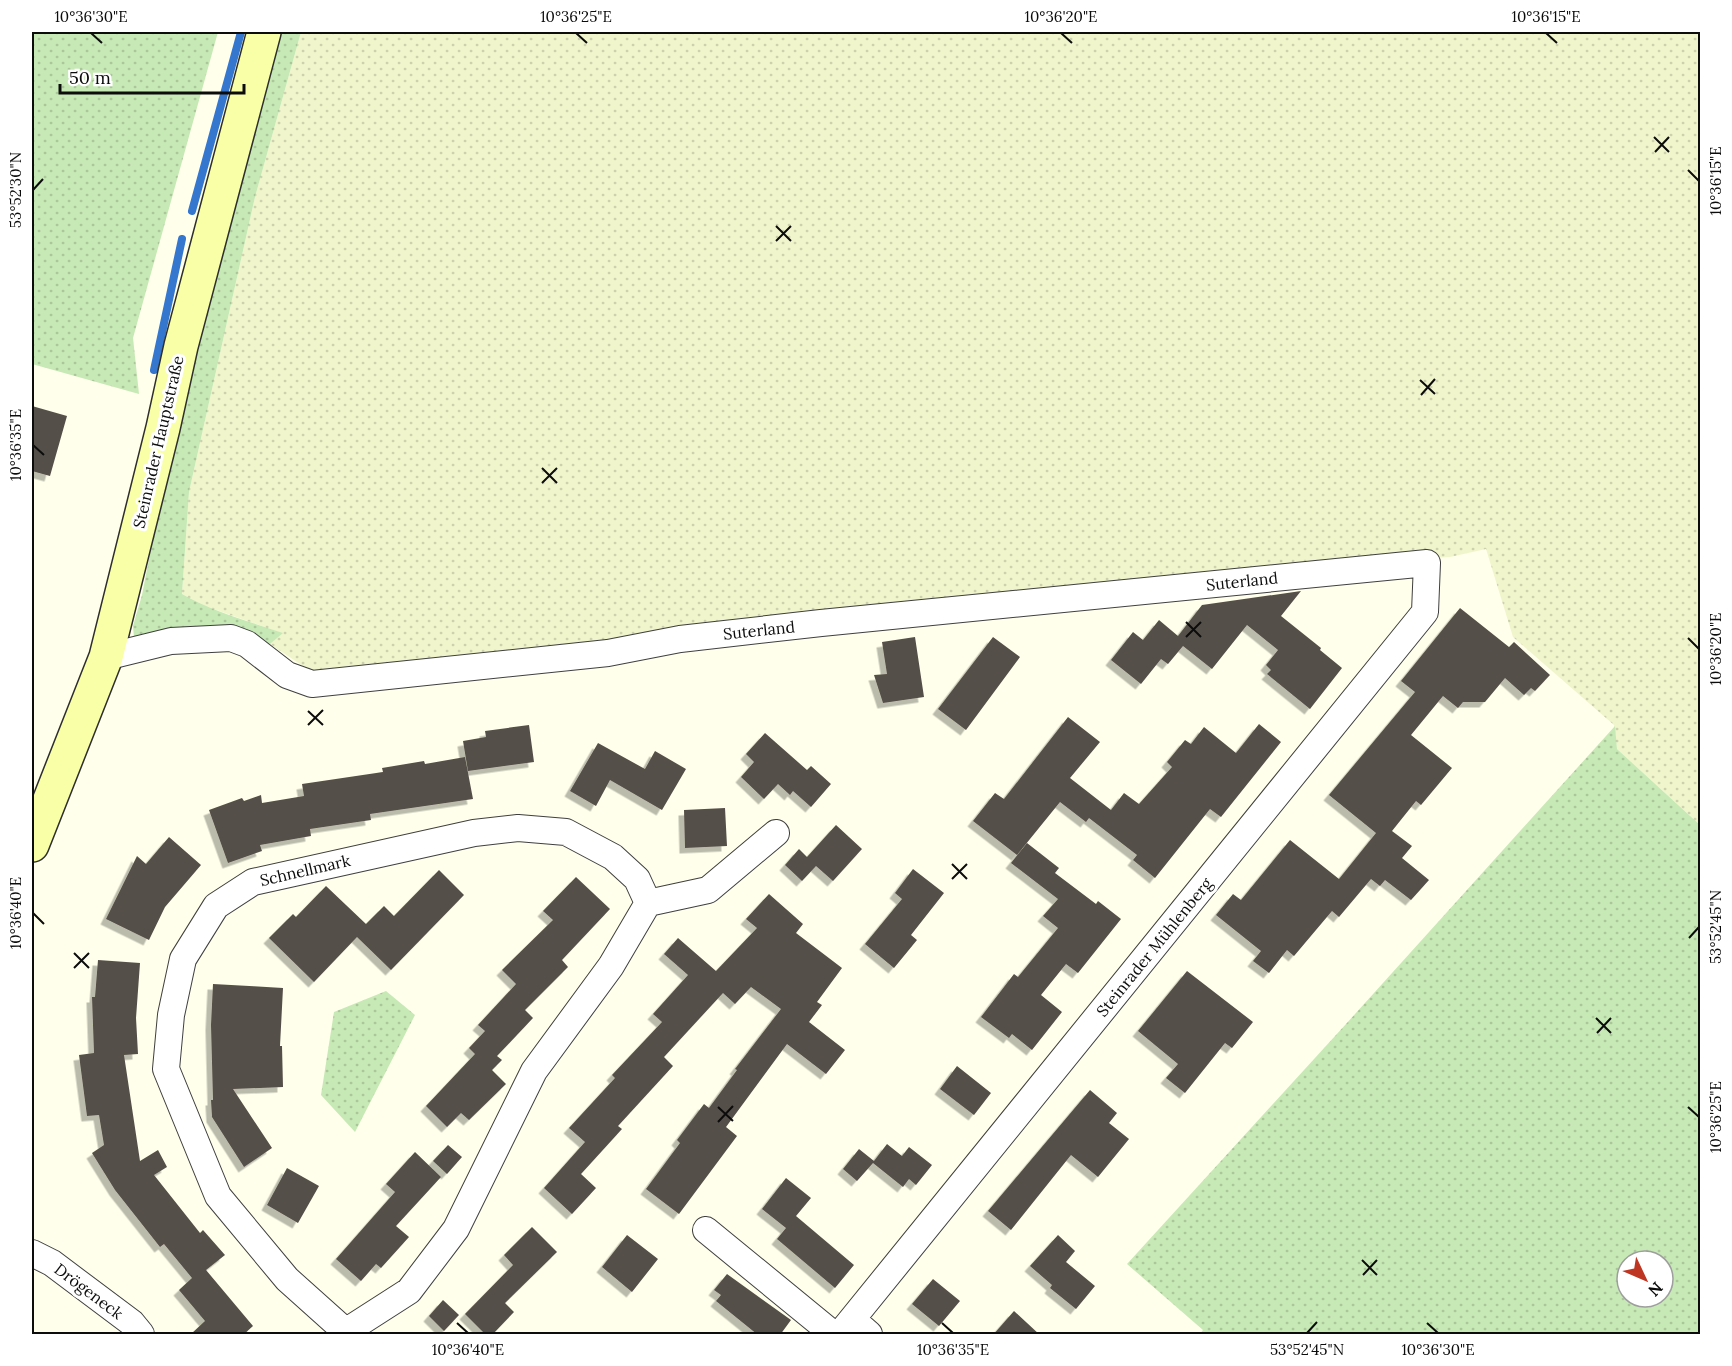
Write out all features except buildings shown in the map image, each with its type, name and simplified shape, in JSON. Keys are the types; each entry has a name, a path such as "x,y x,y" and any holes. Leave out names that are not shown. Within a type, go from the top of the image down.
{"main road":[{"name":"Steinrader Hauptstraße","path":"32,845 106,657 181,346 264,32"}],"street":[{"name":"Suterland","path":"106,657 171,641 231,638 247,644 287,675 312,684 608,653 680,639 821,623 1427,563"},
{"name":"Steinrader Mühlenberg","path":"706,1230 849,1331 1425,612 1427,563"},
{"name":"Schnellmark","path":"518,828 566,832 613,856 637,879 648,903 611,966 534,1071 456,1229 409,1291 343,1333 287,1279 218,1196 166,1069 171,1015 183,959 216,906 253,882 474,832 518,828"},
{"path":"648,903 708,891 776,833"},
{"name":"Drögeneck","path":"32,1253 52,1263 132,1323 141,1335"}],"green space":[{"path":"32,32 218,32 133,338 139,394 32,364"},
{"path":"277,32 301,32 255,197 189,492 182,594 219,611 283,633 270,644 237,632 134,638 133,626 142,595 172,442"},
{"path":"301,32 1700,32 1700,825 1617,749 1614,725 1513,637 1486,549 1450,557 1413,559 338,677 306,668 270,644 282,633 205,606 182,594 189,492 255,197"},
{"path":"1615,726 1617,749 1700,825 1700,1334 1200,1334 1203,1330 1127,1264"},
{"path":"386,991 415,1015 355,1132 321,1095 334,1012"}],"waterway":[{"path":"192,211 241,32"},
{"path":"154,370 182,239"}]}
